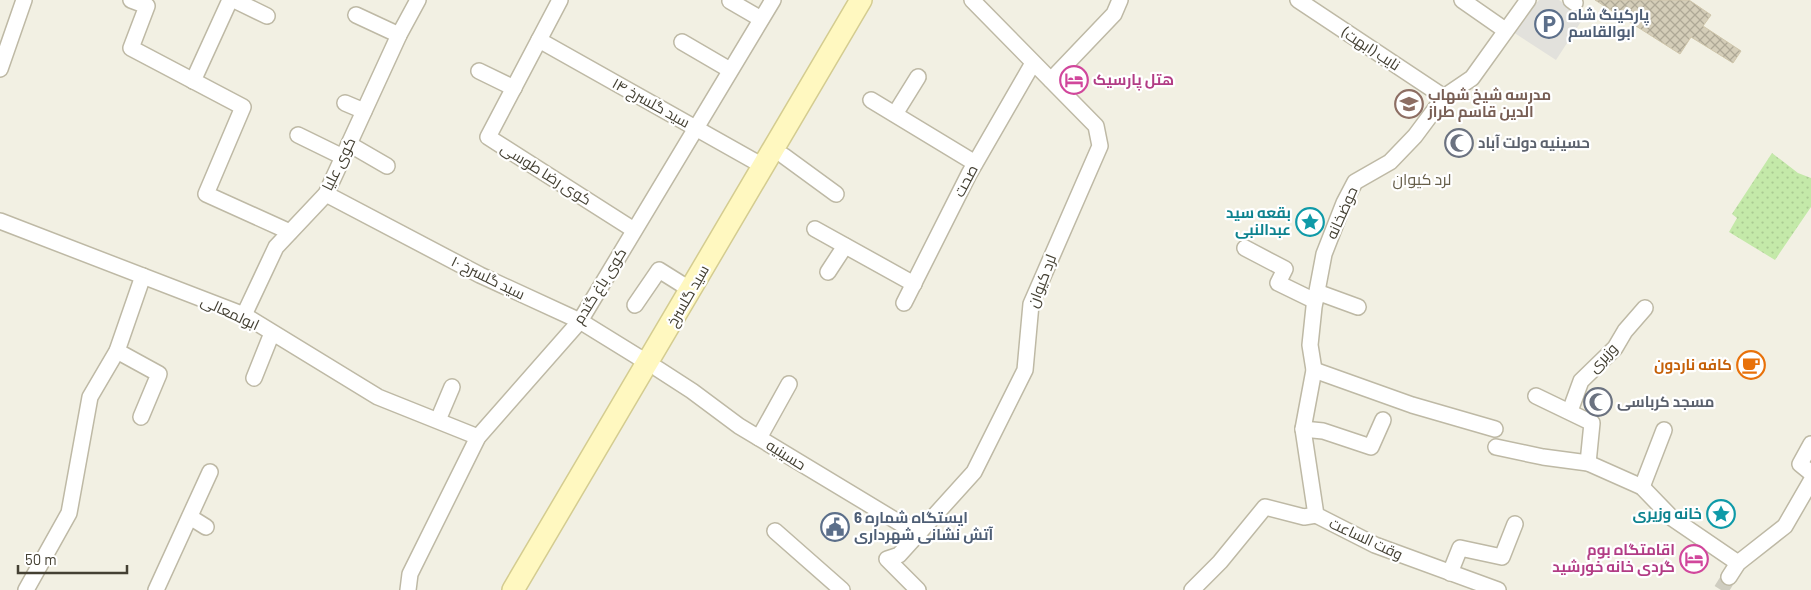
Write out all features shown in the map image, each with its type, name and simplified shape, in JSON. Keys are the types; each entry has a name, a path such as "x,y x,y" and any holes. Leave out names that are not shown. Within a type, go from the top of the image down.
{"main road":[{"name":"سید گلسرخ","path":"653,366 691,290 860,0"},
{"name":"سید گلسرخ","path":"513,590 581,488 653,366 784,156 874,0"},
{"name":"سید گلسرخ","path":"526,590 558,525"}],"street":[{"path":"0,70 24,0"},
{"path":"131,0 149,3 131,48 244,107 206,194 290,232"},
{"path":"193,81 230,0"},
{"path":"234,0 266,16"},
{"name":"کوی علیا","path":"244,316 276,248 326,194 399,35 418,0"},
{"name":"کوی رضا طوسی","path":"560,0 488,137 634,230"},
{"name":"کوی باغ گندم","path":"408,590 410,574 478,437 580,321 694,128 773,0"},
{"name":"لرد کیوان","path":"918,590 887,559 899,555 974,472 1025,370 1031,304 1100,146 1096,126 972,0"},
{"path":"1050,80 1114,14 1120,0"},
{"name":"نایب (ابهت)","path":"1298,0 1444,97"},
{"path":"1462,0 1505,30 1528,0"},
{"path":"730,1 761,19"},
{"path":"356,15 399,35"},
{"name":"حوضخانه","path":"1314,370 1310,345 1324,254 1344,203 1355,182 1390,162 1415,136 1444,97 1472,78 1505,30"},
{"name":"سید گلسرخ ۱۴","path":"539,40 763,166"},
{"path":"682,42 730,70"},
{"name":"صحت","path":"904,303 976,163 1034,63"},
{"path":"479,71 514,88"},
{"path":"895,114 918,77"},
{"path":"871,100 976,163"},
{"path":"346,103 364,111"},
{"path":"298,135 346,150 387,166"},
{"path":"784,156 836,194"},
{"name":"سید گلسرخ ۱۰","path":"326,194 480,276 580,321 653,366"},
{"name":"ابولمعالی","path":"0,221 244,316 378,397 478,437"},
{"path":"815,229 914,284"},
{"path":"828,272 845,246"},
{"path":"1245,248 1285,269 1278,283 1316,297 1358,307"},
{"path":"635,305 659,270 691,290"},
{"path":"26,590 69,513 90,397 117,351 143,276"},
{"name":"وزیری","path":"1570,412 1580,381 1615,348 1624,331 1645,308"},
{"path":"254,378 272,333"},
{"path":"117,351 159,374 142,417"},
{"name":"حسینیه","path":"653,366 759,438 918,534"},
{"path":"1314,370 1388,408 1495,429"},
{"name":"وقت الساعت","path":"1314,370 1304,429 1316,515 1375,545 1498,590"},
{"path":"759,438 788,384"},
{"path":"438,420 452,387"},
{"path":"1536,396 1592,423 1588,463"},
{"path":"1304,429 1323,431 1371,447 1388,408"},
{"path":"1642,487 1664,430"},
{"path":"1811,444 1800,464 1811,473"},
{"path":"1496,447 1543,457 1588,463 1642,487 1672,518 1738,563"},
{"path":"156,590 210,472"},
{"path":"1729,577 1738,563 1785,526 1811,481"},
{"path":"1192,590 1220,562 1265,507 1304,516 1316,515"},
{"path":"190,517 206,527"},
{"path":"1450,574 1460,548 1502,557 1515,524"},
{"path":"775,531 842,590"}],"green space":[{"path":"1772,153 1798,173 1811,178 1811,207 1775,260 1729,232 1737,218 1732,214"}],"shaded area":[{"name":"پارکینگ شاه ابوالقاسم","path":"1539,0 1559,0 1584,17 1556,60 1513,32"}],"building":[{"path":"1595,0 1689,0 1711,15 1703,26 1741,51 1733,63 1691,37 1680,54"}],"tunnel":[{"path":"1721,590 1729,577"}],"place":[{"name":"پارکینگ شاه ابوالقاسم","path":"1549,24"},
{"name":"هتل پارسیک","path":"1074,80"},
{"name":"مدرسه شیخ شهاب الدین قاسم طراز","path":"1409,104"},
{"name":"حسینیه دولت آباد","path":"1459,143"},
{"name":"بقعه سید عبدالنبی","path":"1310,222"},
{"name":"کافه ناردون","path":"1751,365"},
{"name":"مسجد کرباسی","path":"1598,402"},
{"name":"خانه وزیری","path":"1721,514"},
{"name":"ایستگاه شماره 6 آتش نشانی شهرداری","path":"835,527"},
{"name":"اقامتگاه بوم گردی خانه خورشید","path":"1694,559"}],"district":[{"name":"لرد کیوان","path":"1422,179"}]}
